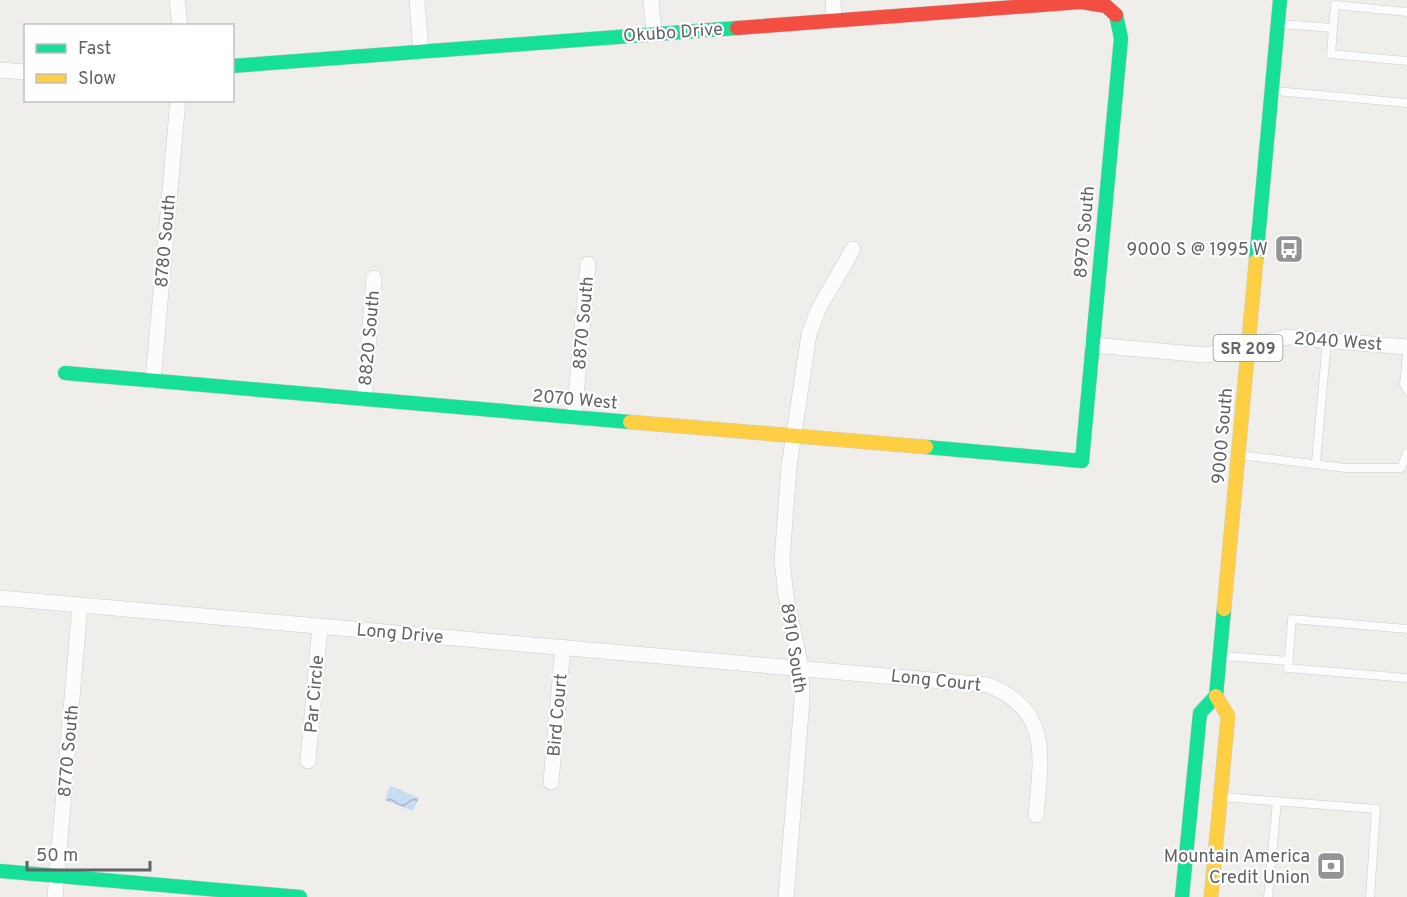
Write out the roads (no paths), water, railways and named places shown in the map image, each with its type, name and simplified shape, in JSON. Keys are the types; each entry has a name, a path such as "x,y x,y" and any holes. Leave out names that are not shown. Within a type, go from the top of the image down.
{"street":[{"path":"177,0 180,24"},
{"path":"417,0 421,52"},
{"path":"651,0 654,33"},
{"path":"833,0 834,20"},
{"name":"9000 South","path":"1211,897 1228,716 1216,696 1280,0"},
{"name":"Okubo Drive","path":"234,66 1081,2 1100,3 1113,9"},
{"name":"8970 South","path":"1082,461 1121,38 1119,19 1113,9"},
{"path":"0,70 24,72"},
{"name":"8780 South","path":"153,381 178,102"},
{"name":"8910 South","path":"786,897 802,700 801,668 786,596 782,560 789,467 795,436 803,359 809,334 818,310 853,249"},
{"name":"8870 South","path":"574,417 588,264"},
{"name":"8820 South","path":"364,399 374,278"},
{"name":"2040 West","path":"1092,345 1206,355 1288,337 1407,346"},
{"name":"2070 West","path":"66,373 1082,461"},
{"name":"Long Drive","path":"0,598 801,668"},
{"name":"8770 South","path":"55,897 81,605"},
{"name":"Par Circle","path":"308,761 320,626"},
{"name":"Bird Court","path":"551,782 563,647"},
{"name":"Long Court","path":"801,668 965,682 988,685 1005,692 1029,712 1038,731 1040,752 1036,815"},
{"name":"9000 South","path":"1182,897 1200,713 1216,696"},
{"path":"0,871 300,897"}],"lane":[{"path":"1407,12 1335,5 1331,54 1407,61"},
{"path":"1277,23 1334,28"},
{"path":"1272,91 1407,103"},
{"path":"1316,462 1327,341"},
{"path":"1407,355 1404,384 1407,390"},
{"path":"1238,455 1316,462 1327,466 1387,470 1401,468 1407,453"},
{"path":"1407,629 1292,619 1288,668 1407,678"},
{"path":"1220,655 1289,661"},
{"path":"1220,797 1376,809 1370,897"},
{"path":"1268,897 1277,801"}],"water":[{"path":"390,786 419,798 413,811 385,800"}],"place":[{"name":"9000 S @ 1995 W","path":"1289,249"},
{"name":"Mountain America Credit Union","path":"1331,866"}]}
